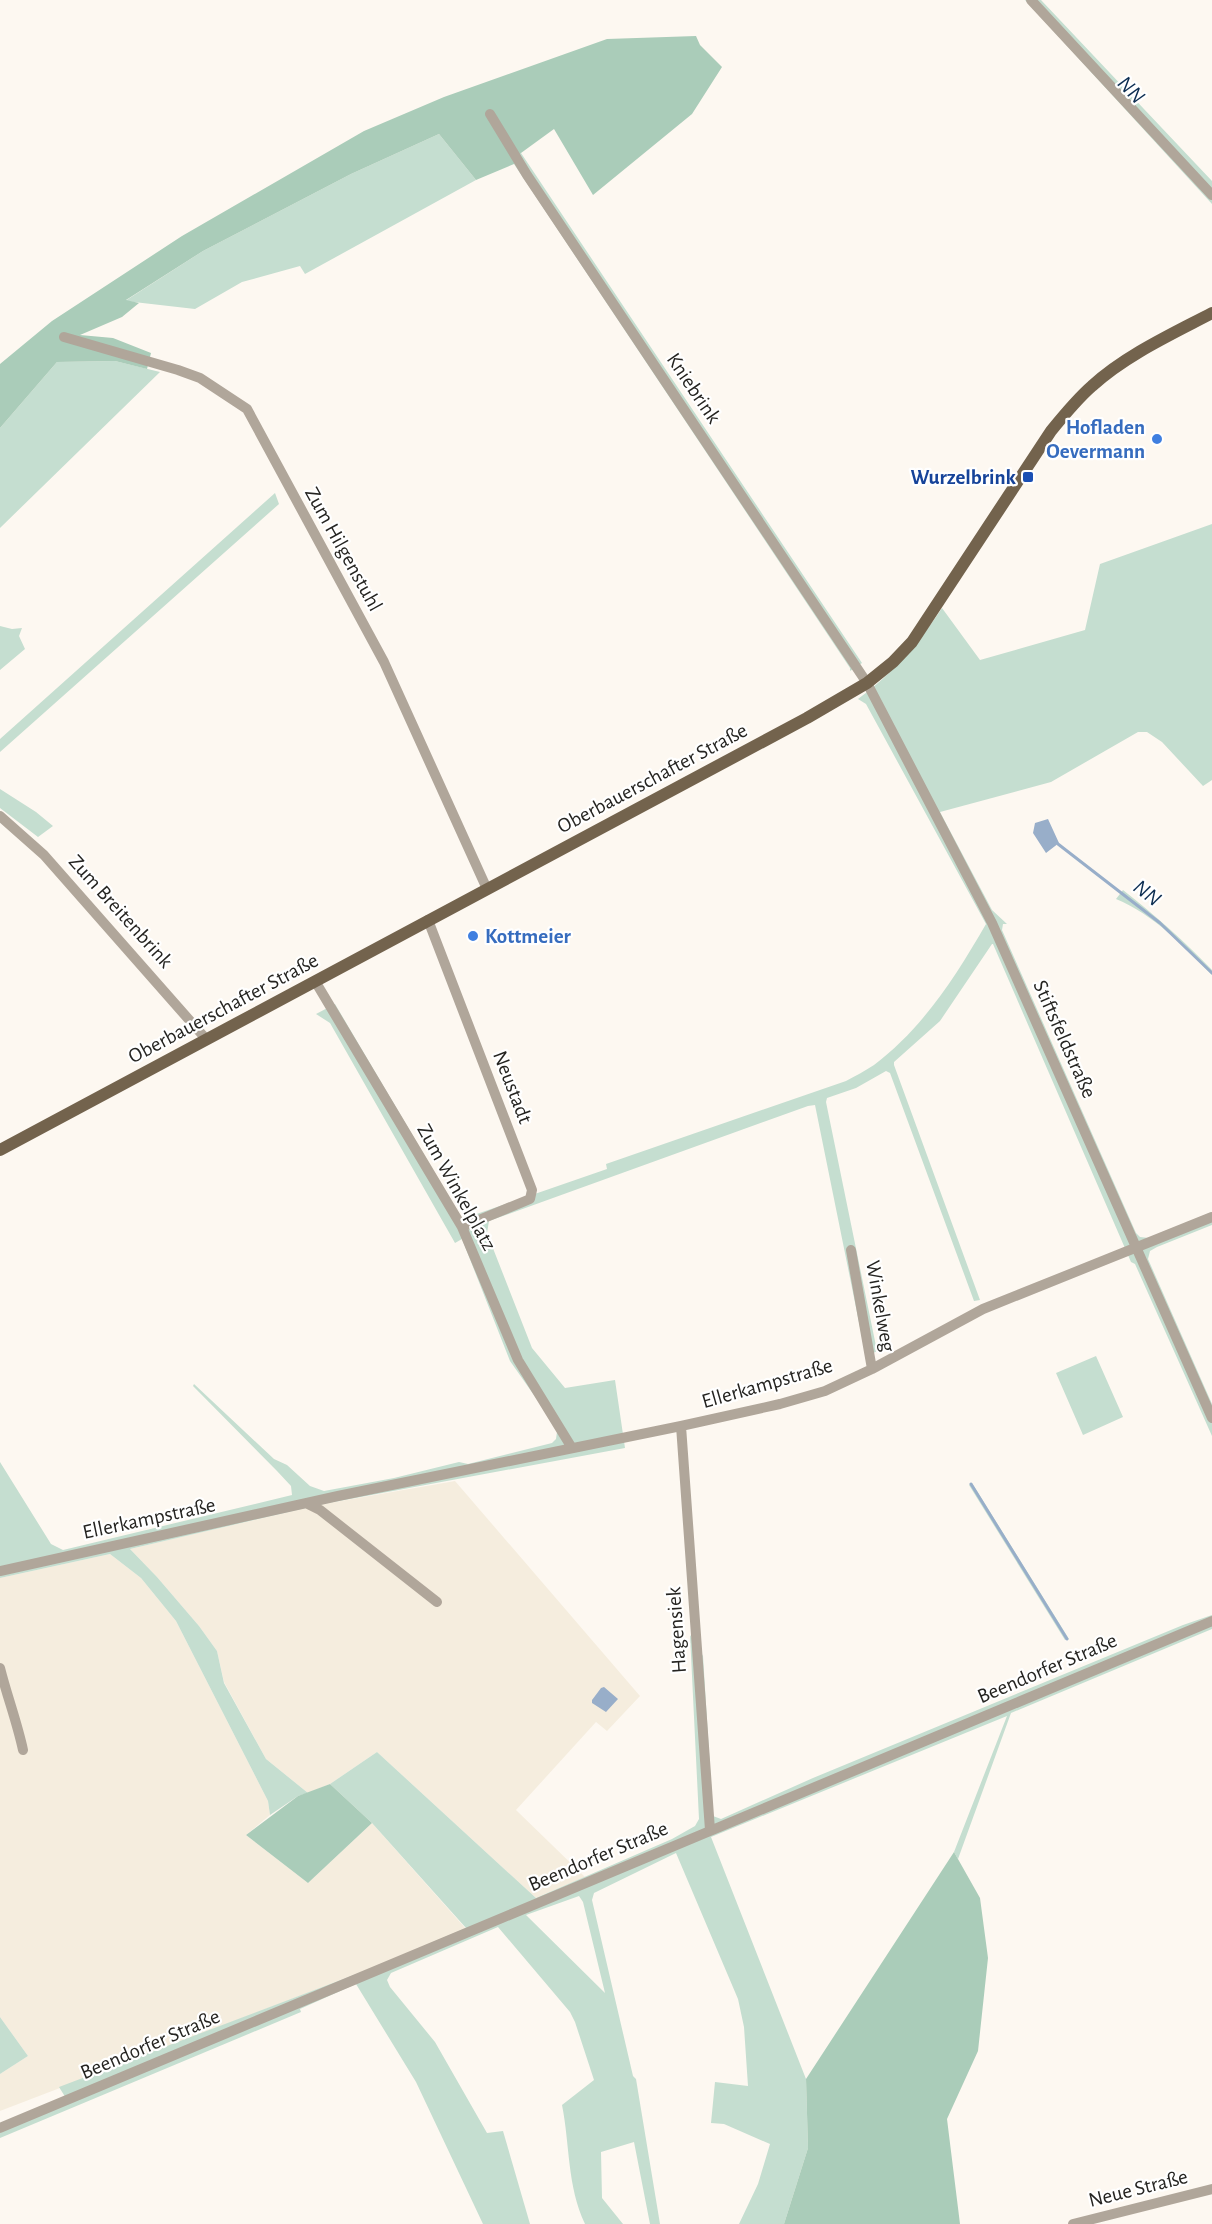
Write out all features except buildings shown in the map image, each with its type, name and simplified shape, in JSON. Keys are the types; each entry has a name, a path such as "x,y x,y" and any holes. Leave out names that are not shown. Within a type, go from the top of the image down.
{"main road":[{"name":"Oberbauerschafter Straße","path":"0,1150 807,718 867,683 912,642 1051,431 1071,407 1093,384 1132,357 1212,313"}],"street":[{"path":"1031,0 1212,195"},
{"name":"Kniebrink","path":"490,114 527,174 867,683"},
{"name":"Zum Hilgenstuhl","path":"64,337 200,378 247,409 384,662 487,889"},
{"name":"Stiftsfeldstraße","path":"867,683 992,922 1212,1419"},
{"name":"Zum Breitenbrink","path":"0,816 44,855 207,1039"},
{"name":"Neustadt","path":"428,920 532,1190 530,1199 462,1227"},
{"name":"Zum Winkelplatz","path":"315,981 462,1227 518,1360 572,1448"},
{"name":"Ellerkampstraße","path":"0,1571 306,1503 681,1426 780,1404 825,1391 872,1369 983,1309 1212,1217"},
{"name":"Winkelweg","path":"851,1250 872,1369"},
{"name":"Hagensiek","path":"681,1426 710,1830"},
{"path":"306,1503 320,1510 437,1602"},
{"name":"Beendorfer Straße","path":"0,2128 1212,1621"},
{"path":"0,1668 23,1750"},
{"name":"Neue Straße","path":"1073,2224 1212,2189"}],"shaded area":[{"path":"455,1481 640,1696 607,1731 596,1722 516,1810 585,1877 536,1898 377,1752 330,1784 308,1793 266,1759 224,1682 217,1651 199,1626 130,1549 323,1504"},
{"path":"110,1554 141,1578 176,1621 268,1801 270,1815 246,1835 308,1883 372,1823 466,1929 375,1967 0,2111 0,2074 28,2056 0,2017 0,1578"}],"green space":[{"path":"1025,0 1041,0 1212,181 1212,204"},
{"path":"696,36 700,45 722,67 692,114 593,195 554,129 521,153 514,164 476,180 439,134 351,174 203,251 126,300 139,303 122,317 80,335 113,338 151,353 147,369 115,361 57,362 0,428 0,364 52,321 182,236 364,131 444,97 607,39"},
{"path":"439,134 476,180 305,274 300,266 242,282 195,309 125,301 203,251 351,174"},
{"path":"521,153 862,663 850,671 514,164"},
{"path":"115,361 160,372 0,528 0,428 57,362"},
{"path":"275,493 279,504 0,752 0,739"},
{"path":"1212,524 1212,780 1203,786 1162,742 1147,732 1138,732 1051,782 940,812 992,910 1007,924 1003,924 1002,930 1136,1233 1140,1237 1149,1238 1212,1212 1212,1225 1157,1247 1150,1251 1148,1259 1212,1404 1212,1436 1135,1264 1131,1262 992,944 940,1021 894,1062 980,1300 974,1301 890,1073 886,1071 856,1088 827,1098 826,1102 877,1351 866,1357 815,1105 808,1106 489,1221 487,1233 532,1348 565,1388 615,1380 625,1448 323,1504 130,1549 199,1626 217,1651 224,1683 266,1759 308,1793 298,1796 270,1815 268,1801 176,1621 141,1578 110,1554 0,1578 0,1462 51,1544 63,1550 292,1495 291,1486 193,1386 194,1384 274,1459 287,1465 310,1486 324,1491 394,1478 459,1462 468,1464 552,1443 556,1439 557,1432 550,1418 510,1361 462,1239 455,1243 330,1023 316,1014 335,1004 462,1219 607,1169 606,1164 846,1081 874,1065 908,1035 950,982 986,924 866,704 858,699 904,658 942,608 980,660 1085,630 1100,564"},
{"path":"0,626 12,629 22,628 19,636 25,649 0,670"},
{"path":"0,789 53,826 38,837 0,808"},
{"path":"1123,890 1191,949 1212,970 1212,975 1156,922 1116,899"},
{"path":"1096,1356 1123,1417 1083,1435 1056,1373"},
{"path":"972,1483 1069,1639 1065,1640 969,1485"},
{"path":"1212,1615 1212,1629 1011,1713 958,1859 954,1852 1007,1716 711,1837 806,2079 808,2148 784,2224 739,2224 758,2184 770,2144 724,2124 711,2123 715,2082 748,2086 744,2027 738,1999 676,1853 594,1893 592,1900 633,2076 636,2079 660,2224 650,2224 634,2142 601,2152 602,2198 623,2224 585,2224 572,2180 562,2105 594,2080 570,2012 498,1927 391,1973 387,1980 390,1987 435,2042 487,2133 503,2131 530,2224 483,2224 416,2082 356,1984 300,2009 301,2012 0,2138 0,2132 69,2103 59,2087 375,1967 466,1928 372,1823 330,1784 377,1752 536,1898 672,1839 695,1826 699,1819 690,1635 703,1656 713,1816 721,1819 813,1778","holes":["579,1896 583,1902 605,1993 526,1915"]},
{"path":"330,1784 372,1823 308,1883 246,1835 298,1796"},
{"path":"954,1852 980,1898 988,1958 978,2051 947,2119 960,2224 784,2224 808,2148 806,2079"},
{"path":"0,2017 28,2056 0,2074"}],"water":[{"path":"1048,819 1059,843 1046,853 1033,833 1035,823"},
{"path":"604,1687 618,1699 606,1712 592,1703"}],"waterway":[{"name":"NN","path":"1058,844 1160,923 1212,973"},
{"path":"971,1484 1067,1639"}],"place":[{"name":"Hofladen Oevermann","path":"1157,439"},
{"name":"Wurzelbrink","path":"1028,477"},
{"name":"Kottmeier","path":"473,936"}]}
